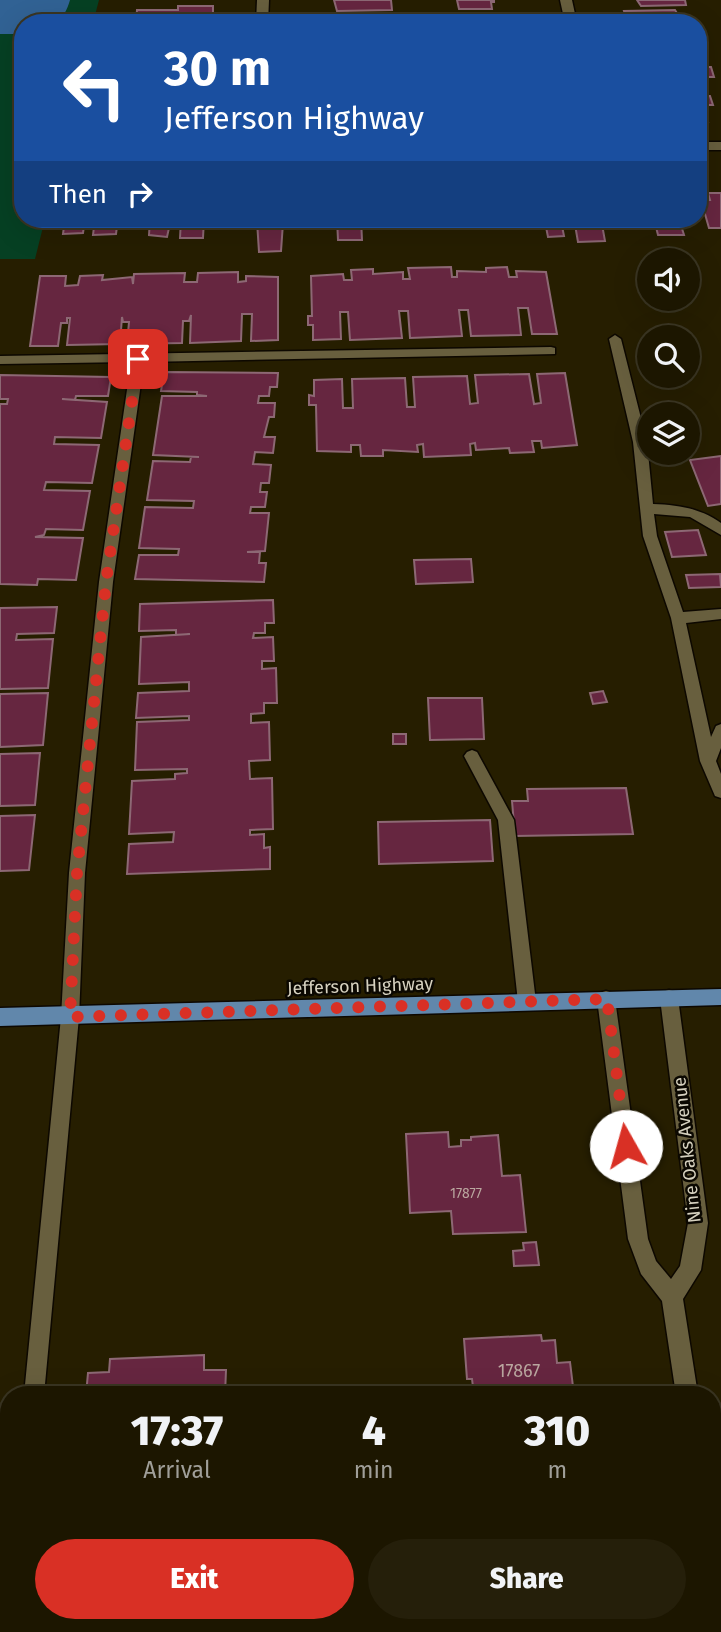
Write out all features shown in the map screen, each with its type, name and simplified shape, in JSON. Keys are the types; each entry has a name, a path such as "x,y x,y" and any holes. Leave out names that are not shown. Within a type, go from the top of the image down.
{"main road":[{"name":"Jefferson Highway","path":"0,1017 721,996"}],"street":[{"name":"Nine Oaks Avenue","path":"669,998 698,1223 690,1270 672,1297"},
{"path":"607,999 638,1239 648,1267 672,1297 686,1386"}],"lane":[{"path":"615,339 640,442 650,536 678,618 708,761 721,792"},
{"path":"0,360 551,351"},
{"path":"35,1386 70,1017 77,873 106,582 138,359"},
{"path":"647,509 682,510 703,516 721,530"},
{"path":"678,618 721,614"},
{"path":"708,761 721,730"},
{"path":"472,756 506,820 527,1002"}],"green space":[{"path":"0,0 99,0 95,14 14,14 14,228 43,228 35,259 0,259"}],"water":[{"path":"0,0 70,0 64,14 14,14 14,34 0,34"}],"building":[{"path":"334,0 391,0 392,10 337,11"},
{"path":"457,0 494,2 491,2 492,9 459,9"},
{"path":"637,0 685,0 686,5 641,6"},
{"path":"178,6 213,6 213,14 137,14 137,10 178,10"},
{"path":"675,10 678,14 625,14 624,11"},
{"path":"707,67 711,67 714,77 707,77"},
{"path":"707,96 710,96 713,105 707,105"},
{"path":"708,193 721,193 721,228 709,228 707,200 710,200"},
{"path":"64,228 84,228 83,233 63,234"},
{"path":"94,228 117,228 116,234 93,235"},
{"path":"149,228 169,228 167,237 149,235"},
{"path":"181,228 204,228 203,238 180,238"},
{"path":"257,228 283,228 281,251 259,252"},
{"path":"337,228 361,228 362,240 338,240"},
{"path":"546,228 562,228 564,236 548,237"},
{"path":"576,228 603,228 605,241 578,242"},
{"path":"656,228 682,228 684,235 658,235"},
{"path":"451,267 452,277 457,277 457,271 486,272 486,268 507,267 509,277 517,277 516,271 546,272 557,334 532,334 528,308 518,308 521,335 471,336 468,310 459,310 462,336 410,338 408,311 399,311 402,338 350,340 348,312 340,312 341,339 313,340 313,325 308,325 308,316 312,316 311,276 343,274 344,280 352,280 351,270 373,269 373,274 403,272 403,279 410,279 408,268"},
{"path":"238,272 238,282 246,281 246,276 278,277 278,340 251,341 252,314 242,314 241,341 190,343 191,315 189,321 183,321 182,343 127,344 129,322 123,322 122,317 120,344 67,345 70,318 67,318 67,323 61,323 58,346 30,346 40,276 66,276 65,286 78,285 80,276 103,275 102,280 132,277 133,284 134,274 185,273 184,282 197,282 198,273"},
{"path":"164,372 278,373 277,387 270,387 269,396 259,396 258,403 275,403 274,417 269,417 264,437 275,437 273,453 255,452 253,464 271,465 269,483 261,483 260,492 267,492 265,507 251,507 250,513 269,513 265,551 247,552 260,552 259,563 266,563 264,582 135,579 139,555 178,555 179,549 139,548 145,507 193,508 194,501 147,500 153,461 190,462 191,457 199,457 153,455 162,396 207,396 197,395 197,392 161,391"},
{"path":"565,373 577,445 542,448 541,441 532,441 534,452 510,453 509,448 476,450 475,443 470,444 471,455 424,457 423,444 417,445 418,452 383,450 383,456 361,456 360,445 351,445 351,452 317,451 316,405 309,405 309,395 314,396 314,380 342,379 343,408 353,408 352,379 405,378 407,407 415,407 413,377 467,376 470,404 478,403 475,375 529,374 534,404 541,403 537,374"},
{"path":"0,375 111,377 108,396 76,396 75,400 107,402 101,438 55,437 54,444 99,445 92,483 46,482 44,490 90,491 83,530 46,529 44,535 35,537 83,538 76,580 38,579 37,585 0,584 0,404 7,404 8,399 0,399"},
{"path":"721,456 721,504 708,506 692,465 700,465 700,459"},
{"path":"698,530 706,555 672,557 665,532"},
{"path":"471,559 473,582 416,584 414,560"},
{"path":"720,574 721,587 689,588 686,575"},
{"path":"273,600 274,623 265,623 265,633 254,633 253,638 273,637 274,661 262,661 262,669 276,668 277,703 264,703 264,713 251,714 251,723 269,722 270,760 249,761 250,779 272,778 273,829 250,830 250,835 264,834 264,848 270,847 270,869 127,874 129,844 173,842 174,832 129,834 132,781 175,779 175,774 187,773 187,769 135,770 137,722 189,720 189,716 136,718 138,693 189,691 189,682 139,684 141,637 176,635 176,630 139,631 140,604"},
{"path":"57,607 54,633 17,634 16,640 53,639 48,688 0,689 0,608"},
{"path":"603,691 607,702 593,704 590,693"},
{"path":"48,693 43,745 0,747 0,694"},
{"path":"428,698 482,698 484,739 430,740"},
{"path":"393,734 406,734 406,744 393,744"},
{"path":"40,753 35,805 0,806 0,754"},
{"path":"626,788 633,834 515,836 512,801 528,801 527,789"},
{"path":"35,815 29,870 0,871 0,816"},
{"path":"490,820 493,861 379,864 378,822"},
{"path":"448,1132 449,1147 461,1146 461,1140 471,1140 471,1137 498,1135 502,1176 520,1175 526,1232 453,1234 451,1211 410,1213 406,1134"},
{"path":"536,1242 539,1265 514,1266 513,1251 524,1250 523,1243"},
{"path":"541,1335 542,1341 555,1340 557,1363 570,1362 573,1386 473,1386 472,1379 467,1379 464,1339"},
{"path":"204,1355 204,1370 226,1370 225,1386 87,1386 88,1373 109,1372 110,1359"}],"route":[{"path":"138,359 106,582 77,873 70,1017 607,999 626,1146"}]}
